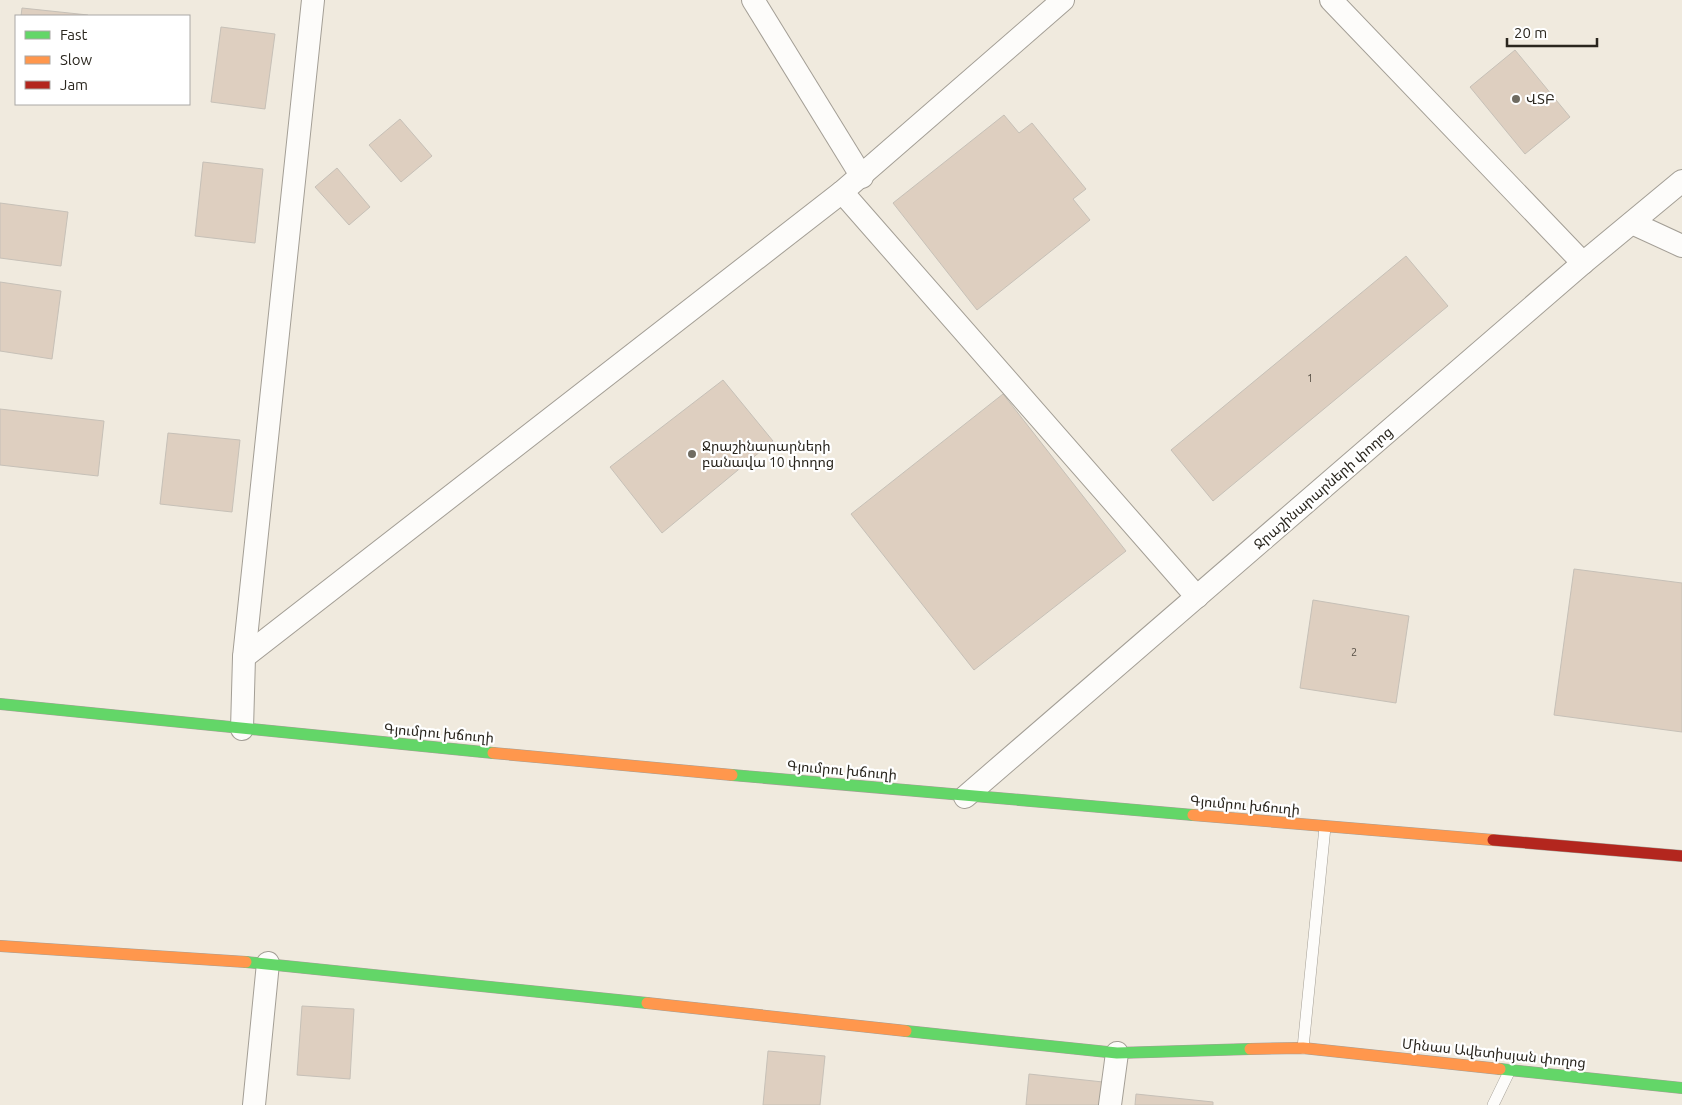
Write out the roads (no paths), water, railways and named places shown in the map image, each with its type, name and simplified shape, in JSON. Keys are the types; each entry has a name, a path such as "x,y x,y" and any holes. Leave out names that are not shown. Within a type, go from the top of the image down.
{"street":[{"path":"242,729 244,658 313,0"},
{"path":"753,0 862,177"},
{"path":"244,658 862,177 1063,0"},
{"path":"1331,0 1583,263"},
{"name":"Ջրաշինարարների փողոց","path":"965,797 1583,263 1682,181"},
{"path":"842,192 1197,596"},
{"path":"1632,223 1682,246"},
{"name":"Գյումրու խճուղի","path":"0,704 242,729 965,797 1682,856"},
{"name":"Մինաս Ավետիսյան փողոց","path":"0,946 268,963 1117,1053 1303,1048 1682,1088"},
{"path":"254,1105 268,963"},
{"path":"1110,1105 1117,1053"}],"lane":[{"path":"1303,1048 1325,827"},
{"path":"1494,1105 1510,1070"}],"place":[{"name":"ՎՏԲ","path":"1516,99"},
{"name":"Ջրաշինարարների բանավա 10 փողոց","path":"692,454"}]}
